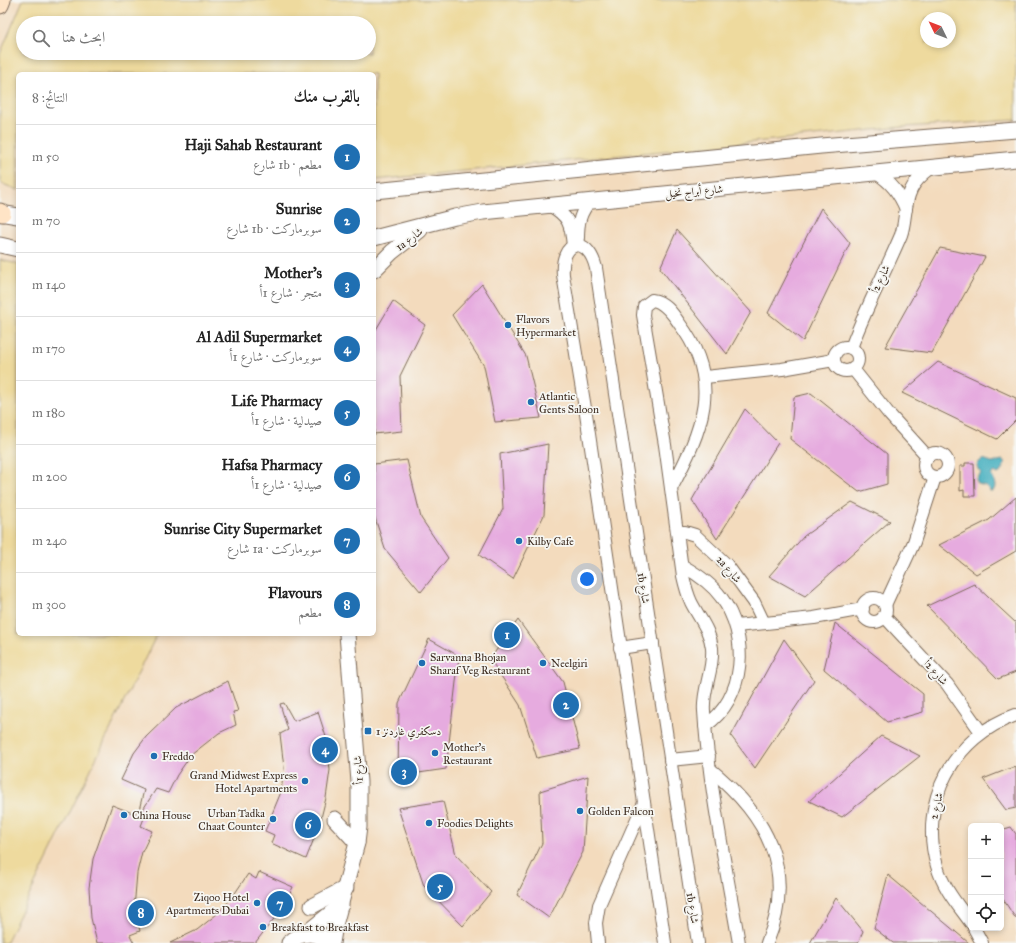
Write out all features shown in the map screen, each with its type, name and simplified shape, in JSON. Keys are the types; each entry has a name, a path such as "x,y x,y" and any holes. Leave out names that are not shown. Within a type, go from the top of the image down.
{"main road":[{"path":"0,5 2,0"}],"street":[{"path":"376,191 821,146 1016,130"},
{"name":"شارع أبراج نخيل","path":"376,238 428,225 438,221 482,212 1016,159"},
{"name":"شارع 2أ","path":"851,348 864,313 901,234 911,190 916,181 931,168"},
{"path":"876,173 892,184 906,209"},
{"path":"590,201 582,211 578,224 576,245 566,252 562,267 586,414 665,943"},
{"path":"549,205 557,209 570,222 576,245"},
{"name":"1a شارع","path":"376,268 392,252 428,225"},
{"path":"0,245 16,249"},
{"name":"1b شارع","path":"576,245 588,249 596,268 698,943"},
{"path":"671,489 693,448 700,425 704,402 705,377 693,344 673,315 656,301 648,302 644,306 643,315 683,566 688,594 704,622 712,648 712,661 704,700 705,726 710,769 739,943"},
{"path":"851,348 858,356 857,364 853,370 842,371 836,367 834,360 839,349 851,348"},
{"path":"705,377 782,369 834,360"},
{"path":"853,370 889,414 928,456"},
{"path":"932,454 940,454 943,455 948,463 946,471 935,477 927,473 925,469 926,460 928,456 932,454"},
{"path":"884,611 879,599 875,598 866,601 863,614 870,621 880,620 884,611 914,542 935,477"},
{"name":"2a شارع","path":"678,532 685,532 695,535 727,565 754,602 764,623"},
{"path":"683,566 701,578 721,597 736,626 740,650 737,679 727,704 714,720 705,726"},
{"path":"736,626 814,618 863,609"},
{"name":"شارع 2أ","path":"884,611 942,678 981,732"},
{"name":"شارع 1أ","path":"341,904 357,843 360,812 347,636"},
{"path":"620,648 652,643"},
{"name":"شارع 2","path":"968,919 942,881 934,853 932,824 936,799 947,772 964,748 981,732 1006,718 1016,715"},
{"path":"670,760 709,756"},
{"path":"710,769 734,790 755,815 766,831 773,849 778,868 778,908 774,927 767,943"},
{"path":"598,943 596,923 599,905 644,803"},
{"path":"336,819 357,843"},
{"path":"312,906 346,888"},
{"path":"289,943 324,920 341,904"},
{"path":"332,943 341,904"},
{"path":"976,931 982,943"},
{"path":"304,934 320,936 329,943"}],"sand":[{"path":"23,0 1016,0 1016,120 903,127 376,180 376,72 16,72 16,189 0,183 0,54 16,16 16,60 376,60 376,16 16,16"},
{"path":"0,260 16,264 16,636 156,636 6,943 0,943"}],"water":[{"path":"983,459 992,462 1003,460 1005,463 1000,473 997,474 995,472 991,475 995,485 993,491 990,491 986,486 978,484 976,480 981,473 977,466 978,463"}],"building":[{"path":"821,208 850,243 803,341 768,313"},
{"path":"677,230 751,312 727,354 660,268"},
{"path":"940,248 985,257 932,353 885,347"},
{"path":"482,284 526,356 541,418 495,422 484,366 452,315"},
{"path":"393,301 425,325 400,376 402,431 376,434 376,330"},
{"path":"938,362 1016,398 1016,420 997,439 902,393"},
{"path":"811,393 887,454 887,484 859,492 790,439 794,397"},
{"path":"745,409 778,443 717,539 692,500"},
{"path":"548,444 544,515 513,579 479,555 503,509 500,454"},
{"path":"407,460 421,518 448,558 421,592 385,549 376,521 376,464"},
{"path":"965,463 974,463 975,496 964,496 964,490 960,491 960,466 965,466"},
{"path":"1016,497 1016,551 976,574 939,545 989,520"},
{"path":"852,502 890,521 805,596 769,576 804,536"},
{"path":"974,584 1016,623 1016,672 998,679 927,606"},
{"path":"518,620 563,682 580,749 537,758 520,705 490,659"},
{"path":"835,623 923,694 923,712 887,722 824,669"},
{"path":"429,639 459,656 446,769 398,776 399,703"},
{"path":"784,639 814,680 755,768 731,736"},
{"path":"228,681 238,711 233,712 236,725 219,733 191,755 177,775 168,793 156,789 142,811 146,813 141,826 152,831 142,852 137,873 134,909 140,931 130,935 134,943 97,943 91,918 89,888 93,859 112,805 135,814 137,809 139,810 144,790 121,780 134,753 146,737 176,708"},
{"name":"Grand Midwest Express Hotel Apartments","path":"284,703 294,721 318,712 327,740 330,770 326,798 319,826 306,859 271,843 274,835 265,831 281,792 284,768 280,734 288,730 280,704"},
{"path":"881,736 920,756 842,817 809,801"},
{"path":"1016,766 1016,808 1006,810 983,779"},
{"path":"588,776 583,852 549,918 517,895 542,843 540,791"},
{"path":"443,801 456,855 491,892 463,926 424,886 398,808"},
{"path":"1011,827 1016,834 1016,919 1004,901 1004,829"},
{"name":"Ziqoo Hotel Apartments Dubai","path":"259,872 293,887 284,906 255,943 170,943 197,930 217,914 231,899 248,874 256,879"},
{"path":"888,875 969,943 893,943 874,928"},
{"path":"836,898 863,931 858,943 810,943"}],"place":[{"name":"Flavors Hypermarket","path":"508,325"},
{"name":"Atlantic Gents Saloon","path":"531,402"},
{"name":"Kilby Cafe","path":"519,541"},
{"name":"Haji Sahab Restaurant","path":"507,635"},
{"name":"Sarvanna Bhojan Sharaf Veg Restaurant","path":"422,663"},
{"name":"Neelgiri","path":"543,663"},
{"name":"Sunrise","path":"566,705"},
{"name":"دسكفري غاردنز 1","path":"368,731"},
{"name":"Al Adil Supermarket","path":"325,750"},
{"name":"Mother's Restaurant","path":"435,753"},
{"name":"Freddo","path":"154,756"},
{"name":"Mother's","path":"404,772"},
{"name":"Grand Midwest Express Hotel Apartments","path":"305,781"},
{"name":"Golden Falcon","path":"580,811"},
{"name":"China House","path":"124,815"},
{"name":"Urban Tadka Chaat Counter","path":"273,819"},
{"name":"Foodies Delights","path":"429,823"},
{"name":"Hafsa Pharmacy","path":"308,825"},
{"name":"Life Pharmacy","path":"440,887"},
{"name":"Ziqoo Hotel Apartments Dubai","path":"257,903"},
{"name":"Sunrise City Supermarket","path":"280,904"},
{"name":"Flavours","path":"141,913"},
{"name":"Breakfast to Breakfast","path":"263,927"}]}
